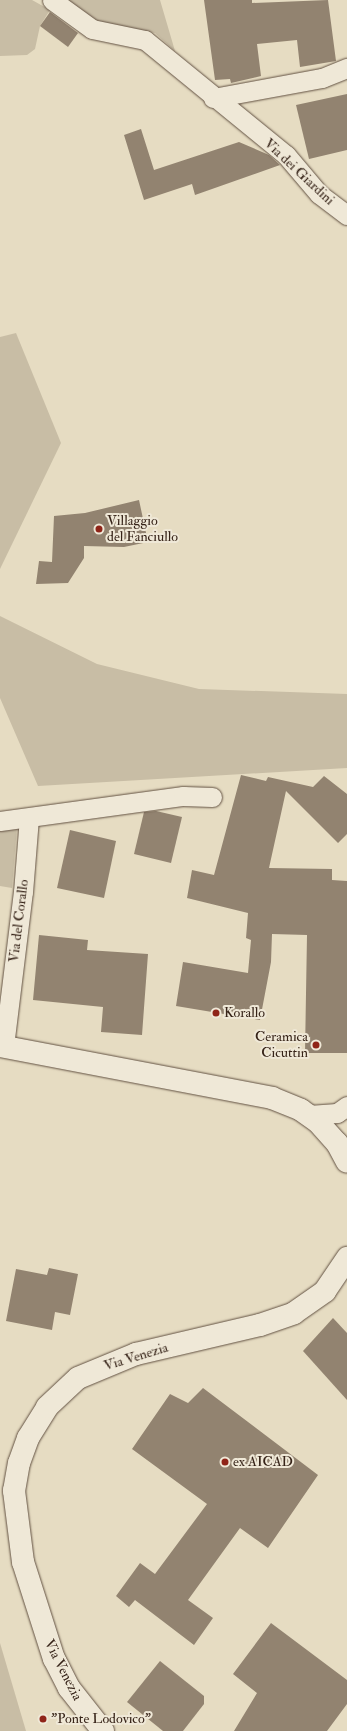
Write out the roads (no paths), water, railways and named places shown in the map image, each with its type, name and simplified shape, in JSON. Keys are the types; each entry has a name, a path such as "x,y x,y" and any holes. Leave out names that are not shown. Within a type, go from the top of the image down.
{"main road":[{"path":"2,1046 272,1098 309,1115 330,1135 347,1162"},
{"name":"Via Venezia","path":"100,1730 69,1688 54,1659 23,1562 14,1491 19,1463 28,1438 47,1407 78,1378 136,1354 260,1325 294,1314 325,1291 347,1258"}],"street":[{"name":"Via dei Giardini","path":"52,0 92,29 145,40 213,98 286,155 319,194 347,215"},
{"path":"213,98 322,78 347,68"},
{"path":"0,821 183,796 212,797"},
{"name":"Via del Corallo","path":"2,1046 29,818"},
{"path":"309,1115 337,1113 347,1106"}],"place":[{"name":"Villaggio del Fanciullo","path":"99,529"},
{"name":"Korallo","path":"216,1013"},
{"name":"Ceramica Cicuttin","path":"316,1045"},
{"name":"ex AICAD","path":"225,1462"},
{"name":"\"Ponte Lodovico\"","path":"43,1719"}]}
